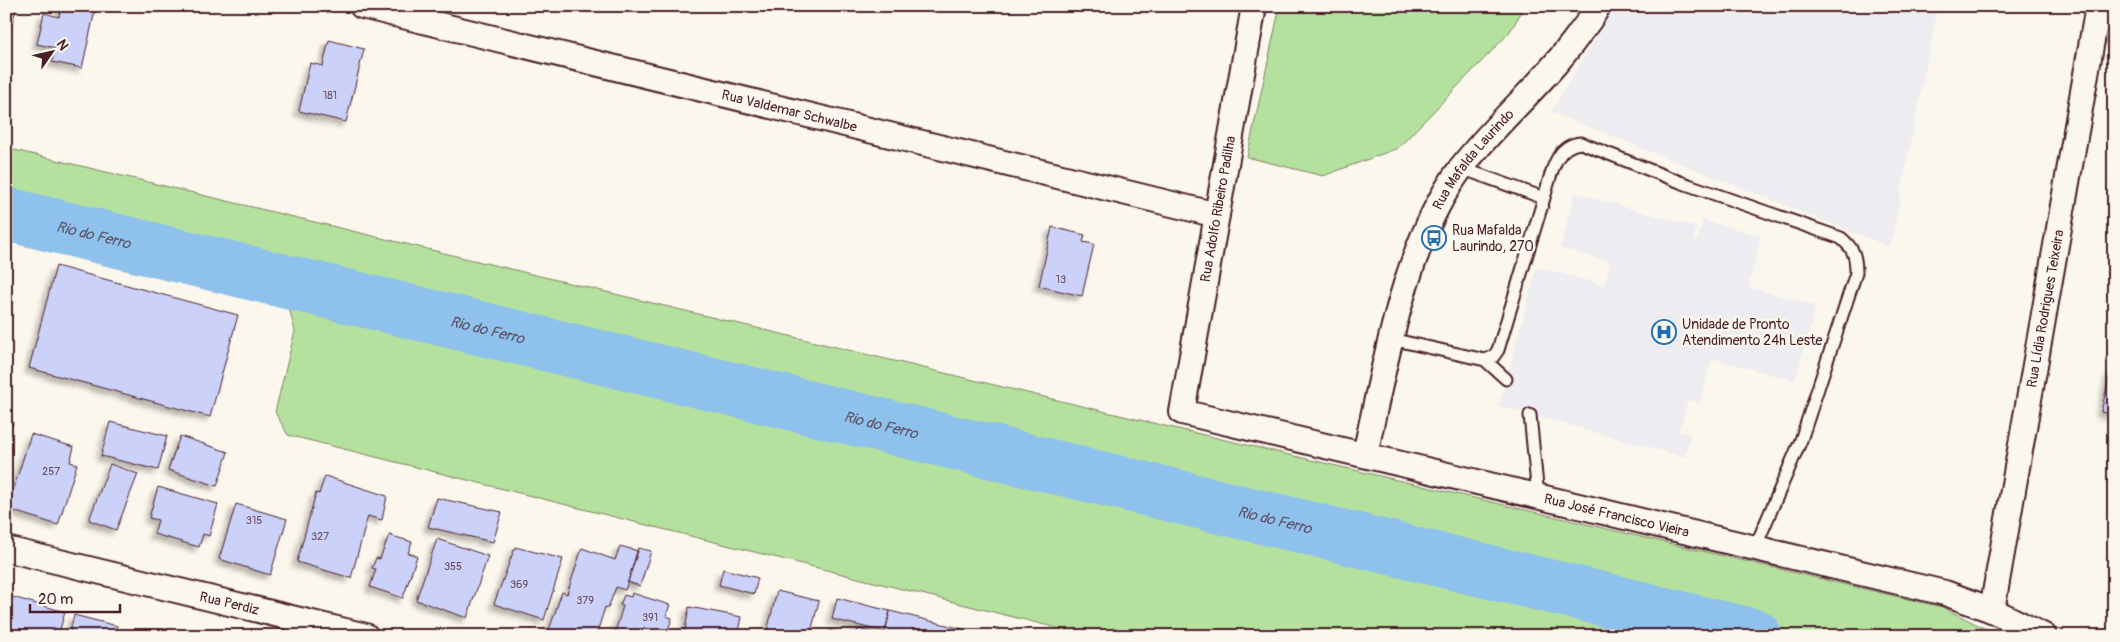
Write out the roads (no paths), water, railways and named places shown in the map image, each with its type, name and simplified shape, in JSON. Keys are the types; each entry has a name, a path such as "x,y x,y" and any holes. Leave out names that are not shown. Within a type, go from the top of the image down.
{"street":[{"name":"Rua Valdemar Schwalbe","path":"362,6 1217,215"},
{"name":"Rua Adolfo Ribeiro Padilha","path":"1182,412 1254,6"},
{"name":"Rua Mafalda Laurindo","path":"1365,454 1391,338 1415,258 1436,206 1462,168 1563,57 1598,6"},
{"name":"Rua Lídia Rodrigues Teixeira","path":"1992,610 2098,6"},
{"name":"Rua José Francisco Vieira","path":"1182,412 1945,593 1992,610 2044,636"},
{"name":"Rua Perdiz","path":"6,549 366,636"}],"lane":[{"path":"1485,360 1493,357 1498,350 1558,155 1564,148 1572,144 1581,143 1680,182 1841,238 1852,248 1856,258 1853,282 1801,440 1755,548"},
{"path":"1462,168 1544,198"},
{"path":"1391,338 1485,360 1506,379"},
{"path":"1530,415 1538,496"}],"waterway":[{"name":"Rio do Ferro","path":"6,214 1755,636"}],"place":[{"name":"Rua Mafalda Laurindo, 270","path":"1434,238"},
{"name":"Unidade de Pronto Atendimento 24h Leste","path":"1664,332"}]}
